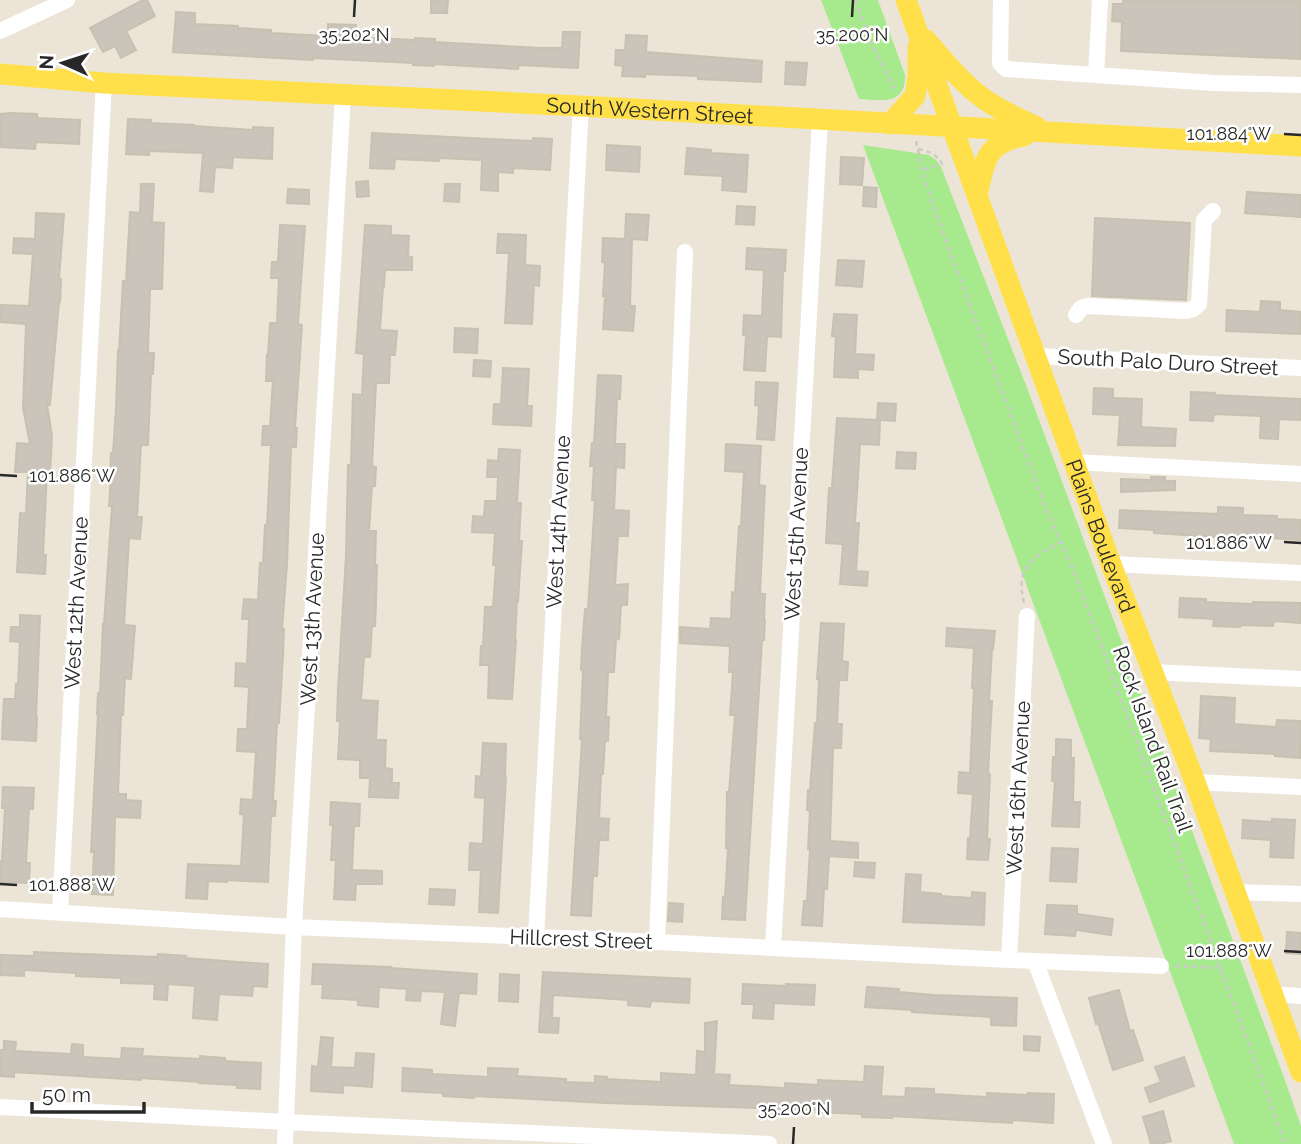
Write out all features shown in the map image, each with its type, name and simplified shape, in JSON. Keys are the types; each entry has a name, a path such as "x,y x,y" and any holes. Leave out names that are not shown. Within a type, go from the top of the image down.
{"main road":[{"name":"Plains Boulevard","path":"906,0 1111,565 1195,782 1301,1072"},
{"path":"890,124 915,96 918,77 918,31"},
{"path":"918,31 954,72 982,98 1012,116 1049,132"},
{"name":"South Western Street","path":"2,69 104,83 581,106 1301,146"},
{"path":"977,195 987,156 999,145 1016,138 1049,132"}],"street":[{"path":"0,31 67,0"},
{"path":"1001,0 1000,63 1006,69 1213,83 1301,85"},
{"path":"1096,75 1100,0"},
{"name":"West 12th Avenue","path":"60,912 104,83"},
{"name":"West 13th Avenue","path":"285,1144 294,927 343,94"},
{"name":"West 14th Avenue","path":"536,937 581,106"},
{"name":"West 15th Avenue","path":"773,948 820,120"},
{"path":"1076,315 1081,308 1088,306 1186,312 1193,309 1199,304 1204,220 1213,211"},
{"path":"657,942 685,252"},
{"name":"South Palo Duro Street","path":"1035,356 1301,368"},
{"path":"1074,462 1301,474"},
{"path":"1111,565 1301,573"},
{"name":"West 16th Avenue","path":"1009,960 1027,616"},
{"path":"1152,672 1301,679"},
{"path":"1195,782 1301,787"},
{"path":"1234,892 1301,894"},
{"name":"Hillcrest Street","path":"0,909 294,927 1161,965"},
{"path":"1035,961 1104,1144"},
{"path":"1272,994 1301,996"},
{"path":"0,1107 769,1144"}],"path":[{"path":"855,0 870,40 896,91"},
{"name":"Rock Island Rail Trail","path":"922,170 942,164 932,153 918,149 922,170 938,219 1046,509 1071,564 1285,1144"},
{"path":"1027,616 1021,594 1025,567 1040,552 1060,542"},
{"path":"1161,965 1221,968"}],"green space":[{"path":"821,0 878,0 905,75 904,85 897,96 883,100 859,99"},
{"path":"863,145 929,155 941,167 1029,393 1286,1083 1301,1126 1301,1144 1234,1144"}],"building":[{"path":"147,0 155,16 126,31 136,50 121,58 115,46 103,52 90,28"},
{"path":"431,0 448,0 447,13 431,13"},
{"path":"1123,0 1301,0 1301,59 1121,51 1122,22 1112,21 1113,4 1123,4"},
{"path":"176,12 195,13 195,24 238,26 271,30 271,33 328,36 328,24 356,25 355,37 435,39 435,42 539,48 562,48 563,32 580,32 578,68 519,65 518,69 434,66 173,52"},
{"path":"626,35 647,36 646,52 762,61 761,82 698,79 698,76 622,76 623,66 615,65 616,50 625,50"},
{"path":"786,62 807,63 805,85 785,84"},
{"path":"0,114 37,114 37,118 80,120 79,144 36,142 35,149 0,147"},
{"path":"128,119 253,130 253,127 273,128 272,159 233,157 232,168 215,167 213,192 200,191 203,153 149,151 149,155 126,154"},
{"path":"372,133 533,141 533,138 552,139 550,170 513,168 513,173 498,172 498,191 481,190 482,160 395,159 394,169 370,168"},
{"path":"607,145 640,147 639,172 606,170"},
{"path":"687,148 711,150 711,153 748,155 746,192 722,190 723,176 685,174"},
{"path":"841,157 864,158 862,185 840,184"},
{"path":"368,181 369,196 357,197 356,182"},
{"path":"141,184 154,184 152,222 164,223 162,289 150,289 148,353 154,353 148,445 141,445 137,517 142,517 140,539 129,538 124,625 135,626 131,679 125,678 121,715 118,794 126,794 126,800 141,801 140,818 115,817 113,895 92,894 94,852 91,852 98,693 112,506 109,506 110,476 118,351 130,212 140,213"},
{"path":"445,184 460,184 459,202 444,201"},
{"path":"864,187 877,188 876,207 863,206"},
{"path":"288,189 309,190 309,204 287,203"},
{"path":"1247,192 1301,195 1301,217 1245,213"},
{"path":"737,206 755,207 754,225 736,224"},
{"path":"36,213 64,214 60,302 50,405 47,404 52,436 50,474 47,473 43,554 46,555 45,574 17,572 20,513 26,514 28,472 15,472 17,443 30,444 23,408 26,324 0,322 0,305 29,306 33,254 13,253 14,238 35,239"},
{"path":"626,214 649,215 647,240 632,239 630,306 635,306 633,331 603,329 603,238 625,239"},
{"path":"1095,218 1190,223 1186,300 1092,296"},
{"path":"280,225 305,226 298,324 302,325 296,447 291,447 283,655 273,801 276,801 275,816 271,816 268,882 208,881 207,899 186,898 188,864 241,866 244,815 240,814 241,799 253,800 256,752 237,751 238,729 247,729 249,687 235,686 236,663 247,664 249,619 242,619 244,599 258,600 260,563 263,563 267,525 271,445 262,445 263,426 270,426 273,381 266,381 267,355 270,323 277,323 279,278 271,278 272,262 278,262"},
{"path":"365,225 391,226 391,235 409,236 408,257 412,257 412,270 385,270 383,287 380,330 397,331 395,355 390,355 389,383 376,383 372,466 376,467 369,531 376,531 375,626 372,626 370,657 364,657 361,700 378,701 376,740 386,740 385,768 392,769 392,783 399,783 398,798 369,797 370,778 360,778 360,760 338,759 338,689 348,465 351,465 353,394 362,395 364,354 356,353"},
{"path":"498,234 526,235 525,265 540,266 539,286 534,285 532,324 505,323 509,253 497,253"},
{"path":"747,248 786,250 781,337 767,336 765,371 744,370 744,315 762,316 764,270 746,269"},
{"path":"838,260 864,261 862,287 836,285"},
{"path":"1261,301 1280,302 1280,310 1301,312 1301,334 1226,331 1227,310 1260,312"},
{"path":"834,314 857,315 855,354 874,355 873,370 858,369 858,378 834,377"},
{"path":"455,328 478,329 477,353 454,352"},
{"path":"474,360 491,361 490,377 473,376"},
{"path":"503,368 529,369 527,406 532,406 531,426 493,424 494,404 501,404"},
{"path":"598,375 621,376 615,444 625,444 624,468 616,467 614,510 629,511 628,536 618,536 615,585 628,584 627,605 621,605 614,672 608,672 608,741 605,741 601,774 599,818 609,819 608,840 599,840 597,876 593,876 591,916 571,915 582,740 582,648 585,609 588,609 595,500 592,500 594,466 590,466"},
{"path":"756,382 778,383 774,440 757,439 759,406 755,405"},
{"path":"1094,388 1113,389 1113,398 1142,399 1141,427 1176,429 1175,446 1118,445 1120,415 1093,414"},
{"path":"1191,392 1301,399 1301,420 1279,419 1278,439 1260,438 1261,416 1214,414 1213,421 1190,420"},
{"path":"878,403 896,404 895,421 880,420 879,445 860,444 855,523 859,523 856,571 868,572 867,586 840,584 843,544 826,543 837,418 877,420"},
{"path":"726,444 761,446 759,485 765,486 760,594 765,594 765,620 745,920 722,919 728,848 727,792 735,715 730,715 733,672 729,672 730,646 680,643 680,627 710,629 711,618 731,619 744,472 725,471"},
{"path":"499,449 520,450 517,503 521,503 519,541 522,541 512,699 488,698 489,665 480,665 485,607 493,607 495,533 472,532 473,516 484,517 485,501 497,501 498,477 487,477 488,460 498,461"},
{"path":"897,452 916,453 915,469 896,468"},
{"path":"1151,477 1165,477 1165,481 1175,481 1175,490 1121,492 1121,479 1151,480"},
{"path":"1218,507 1243,508 1243,515 1301,520 1301,540 1242,536 1242,539 1119,528 1120,510 1218,514"},
{"path":"1180,598 1253,604 1301,603 1301,623 1274,621 1273,626 1213,626 1214,619 1179,617"},
{"path":"20,615 40,616 36,741 2,739 4,699 15,699 18,684 20,642 10,641 11,627 20,627"},
{"path":"821,623 844,624 842,661 848,662 847,680 839,680 837,724 842,724 841,748 833,748 830,841 858,843 858,858 829,856 822,926 802,925 804,901 807,901 810,849 808,790 817,723"},
{"path":"947,628 995,631 989,701 992,701 988,773 988,860 967,859 973,794 958,793 959,772 970,773 974,648 946,646"},
{"path":"1201,696 1235,698 1234,724 1276,727 1277,720 1301,721 1300,758 1210,751 1211,739 1199,738"},
{"path":"1056,739 1071,740 1071,758 1074,758 1073,802 1080,802 1079,827 1052,826 1055,781 1052,781 1053,757 1056,757"},
{"path":"483,743 506,744 498,913 479,912 481,870 469,870 470,843 483,844 485,798 475,797 476,776 481,777"},
{"path":"3,787 34,788 33,809 29,809 26,863 30,863 29,883 0,882 5,808 2,808"},
{"path":"331,802 360,804 359,826 354,826 352,870 382,871 382,884 356,884 355,900 334,899 336,860 331,860"},
{"path":"1272,819 1295,820 1293,858 1270,857 1271,840 1242,838 1243,820 1272,822"},
{"path":"1052,848 1078,849 1076,882 1050,881"},
{"path":"855,862 875,863 874,878 854,876"},
{"path":"906,874 921,875 920,892 972,898 972,892 985,893 984,925 903,922"},
{"path":"430,889 455,890 454,905 429,904"},
{"path":"669,903 683,904 682,922 668,921"},
{"path":"1047,905 1077,906 1077,914 1113,919 1111,935 1076,930 1075,936 1045,934"},
{"path":"1287,932 1301,933 1301,954 1286,953"},
{"path":"34,952 157,957 158,954 268,964 267,987 253,986 252,996 219,994 217,1020 193,1018 195,986 168,984 167,1000 154,999 155,984 121,983 121,978 24,970 24,976 0,975 1,955 34,956"},
{"path":"313,964 477,974 476,994 459,993 455,1026 441,1024 445,992 421,991 420,1001 406,1000 407,989 379,987 378,1007 358,1005 358,1000 322,998 323,984 312,984"},
{"path":"543,972 690,979 689,1003 651,1001 650,1007 628,1005 628,1000 553,995 552,1018 559,1018 558,1033 539,1032"},
{"path":"500,974 519,975 518,1002 499,1001"},
{"path":"743,984 815,985 814,1005 774,1003 773,1019 753,1018 754,1004 742,1004"},
{"path":"867,987 934,995 1017,998 1016,1026 991,1025 991,1017 865,1007"},
{"path":"1119,990 1130,1031 1133,1030 1143,1060 1113,1070 1089,998"},
{"path":"717,1021 714,1074 730,1075 729,1085 785,1088 785,1083 818,1085 818,1080 864,1082 865,1066 883,1067 881,1096 905,1097 906,1088 934,1089 934,1094 987,1097 987,1093 1054,1094 1053,1123 862,1117 862,1114 816,1112 817,1110 474,1098 402,1091 403,1068 432,1070 432,1074 488,1077 488,1068 518,1069 517,1076 595,1083 595,1076 661,1082 661,1073 696,1075 697,1051 705,1052 705,1023"},
{"path":"1024,1036 1040,1037 1039,1051 1024,1050"},
{"path":"321,1037 333,1038 331,1067 355,1068 356,1053 374,1054 372,1087 343,1085 343,1093 311,1091 312,1066 318,1067"},
{"path":"4,1041 16,1042 15,1051 71,1054 72,1044 83,1045 83,1057 121,1059 122,1048 143,1049 142,1056 200,1059 200,1056 225,1058 225,1061 261,1063 260,1089 141,1078 14,1072 14,1077 0,1076 0,1050 4,1050"},
{"path":"1184,1057 1194,1086 1150,1102 1145,1088 1161,1082 1155,1067"},
{"path":"1163,1111 1171,1141 1151,1144 1143,1117"}]}
